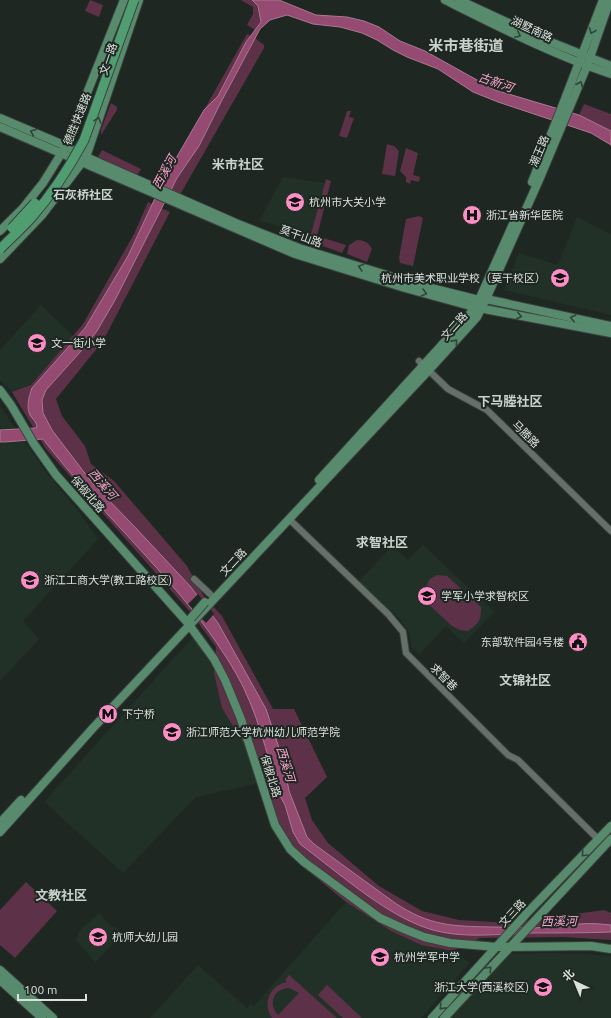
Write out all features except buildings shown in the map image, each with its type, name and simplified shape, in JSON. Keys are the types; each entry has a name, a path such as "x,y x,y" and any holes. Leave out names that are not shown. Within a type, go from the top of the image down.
{"highway":[{"name":"德胜快速路","path":"0,241 46,190 67,159 78,138 129,0"},
{"name":"德胜快速路","path":"0,249 31,218 55,188 84,140 134,0"}],"main road":[{"name":"文一路","path":"0,231 23,208 43,183 64,150 124,0"},
{"name":"文一路","path":"0,259 56,198 85,160 139,0"},
{"name":"湖墅南路","path":"445,0 517,35 585,60 611,66"},
{"name":"湖墅南路","path":"460,0 474,3 611,74"},
{"name":"潮王路","path":"585,60 603,0"},
{"name":"潮王路","path":"480,303 559,125 610,0"},
{"name":"莫干山路","path":"0,118 85,160 295,254 405,288 611,326"},
{"name":"莫干山路","path":"0,127 64,150"},
{"path":"43,183 52,179 56,184 56,198"},
{"name":"莫干山路","path":"480,303 611,333"},
{"name":"文二路","path":"0,823 206,604 289,519 480,303"},
{"name":"文二路","path":"206,604 211,594 424,365"},
{"name":"保俶北路","path":"0,390 11,405 34,444 56,475 190,621 214,659 225,680 249,741 275,825 290,849 321,875 380,918 424,937 450,943 497,947 591,946 611,949"},
{"name":"文二路","path":"0,832 190,621"},
{"name":"文三路","path":"432,1018 527,913 611,826"},
{"name":"文三路","path":"444,1018 611,838"},
{"path":"0,970 53,1018"},
{"path":"0,980 42,1018"}],"street":[{"name":"马塍路","path":"424,365 448,389 487,410 611,532"},
{"name":"求智巷","path":"289,519 388,614 403,632 406,653 508,755 518,760 598,839"},
{"path":"194,579 211,594"}],"shaded area":[{"path":"90,0 103,5 99,17 85,11"},
{"path":"241,0 252,0 258,6 261,22 255,30 247,25 253,14 253,7"},
{"path":"252,0 279,0 316,15 347,17 364,21 379,27 400,41 425,51 495,90 579,115 611,131 611,145 591,133 498,102 473,92 438,69 407,57 362,33 340,27 313,24 287,15 270,20 260,29 199,146 177,178 115,300 97,331 46,390 42,400 43,413 52,430 93,484 190,586 218,623 266,709 284,763 289,791 307,837 314,844 395,903 408,911 430,920 464,926 529,928 574,924 600,924 611,925 611,932 462,935 434,930 406,919 374,900 300,844 293,832 285,805 278,792 261,732 244,689 217,643 194,612 170,583 92,498 43,439 0,442 0,430 37,427 28,409 32,388 85,328 128,256 164,179 204,110 218,96 246,42 261,22 258,6"},
{"path":"247,34 251,36 246,42 218,96 204,110"},
{"path":"255,38 264,45 264,48 181,193 177,195 158,186 161,180 164,179 174,184 199,146"},
{"path":"111,103 117,107 117,110 101,135 101,130"},
{"path":"584,104 611,114 611,131 579,115"},
{"path":"347,111 351,111 349,117 354,118 347,138 339,136"},
{"path":"387,144 394,146 399,151 395,176 382,174"},
{"path":"406,148 418,153 413,175 420,177 419,182 411,180 410,184 406,182 406,177 400,171"},
{"path":"102,150 141,169 137,176 98,157"},
{"name":"杭州市大关小学","path":"283,177 325,183 311,234 259,221"},
{"path":"326,179 331,181 317,236 346,245 342,253 309,241"},
{"path":"148,202 170,212 103,341 56,399 62,416 85,446 91,464 114,481 187,566 203,595 222,616 273,709 294,709 327,777 305,798 312,820 328,843 379,886 422,911 459,920 511,923 604,910 611,913 611,940 563,937 480,938 453,951 421,945 391,931 346,902 308,871 284,847 270,824 252,757 222,708 214,673 216,647 191,613 46,449 12,392 31,385 83,324 134,234"},
{"path":"419,216 423,218 413,266 400,263 399,258 406,219"},
{"name":"杭州市美术职业学校（莫干校区）","path":"577,217 611,234 611,315 504,290 519,253 558,265"},
{"path":"357,240 366,242 372,249 367,262 347,254 349,245"},
{"name":"文一街小学","path":"41,305 73,336 31,385 12,392 0,380 0,350"},
{"name":"浙江工商大学(教工路校区)","path":"0,406 45,471 75,507 98,539 23,621 39,639 0,681"},
{"name":"学军小学求智校区","path":"423,545 494,612 464,643 446,626 420,654 412,648 409,633 400,619 359,581 392,546 408,560"},
{"path":"437,575 447,576 481,607 481,616 479,621 468,631 460,630 452,626 426,602 424,594 425,588 430,579"},
{"name":"浙江师范大学杭州幼儿师范学院","path":"193,637 215,663 252,757 259,783 196,797 123,873 44,802"},
{"path":"26,882 57,911 15,958 0,945 0,910"},
{"name":"杭州学军中学","path":"346,902 391,931 421,945 453,951 470,963 421,1018 150,1018 198,965 247,1008 251,1004 254,1006"},
{"name":"杭师大幼儿园","path":"99,913 112,927 116,927 122,933 95,962 76,940 79,931"},
{"name":"浙江大学(西溪校区)","path":"546,953 611,956 611,1018 446,1018 505,956 512,954"},
{"path":"289,975 337,1018 272,1018 268,1007 269,996 276,987 287,982 285,980","holes":["289,988 299,993 278,1015 273,1006 276,994 279,991"]},
{"path":"327,985 362,1018 343,1018 318,995"}],"pier":[{"path":"198,594 214,614 206,623 188,604"}],"place":[{"name":"杭州市大关小学","path":"295,202"},
{"name":"浙江省新华医院","path":"472,215"},
{"name":"杭州市美术职业学校（莫干校区）","path":"560,278"},
{"name":"文一街小学","path":"37,343"},
{"name":"浙江工商大学(教工路校区)","path":"30,580"},
{"name":"学军小学求智校区","path":"427,596"},
{"name":"东部软件园4号楼","path":"578,642"},
{"name":"下宁桥","path":"108,714"},
{"name":"浙江师范大学杭州幼儿师范学院","path":"172,732"},
{"name":"杭师大幼儿园","path":"98,937"},
{"name":"杭州学军中学","path":"380,957"},
{"name":"浙江大学(西溪校区)","path":"543,987"}],"district":[{"name":"米市巷街道","path":"466,45"},
{"name":"米市社区","path":"238,164"},
{"name":"石灰桥社区","path":"83,194"},
{"name":"下马塍社区","path":"510,401"},
{"name":"求智社区","path":"382,542"},
{"name":"文锦社区","path":"525,680"},
{"name":"文教社区","path":"61,895"}],"water label":[{"name":"古新河","path":"496,82"},
{"name":"西溪河","path":"164,172"},
{"name":"西溪河","path":"103,484"},
{"name":"西溪河","path":"286,764"},
{"name":"西溪河","path":"559,921"}]}
